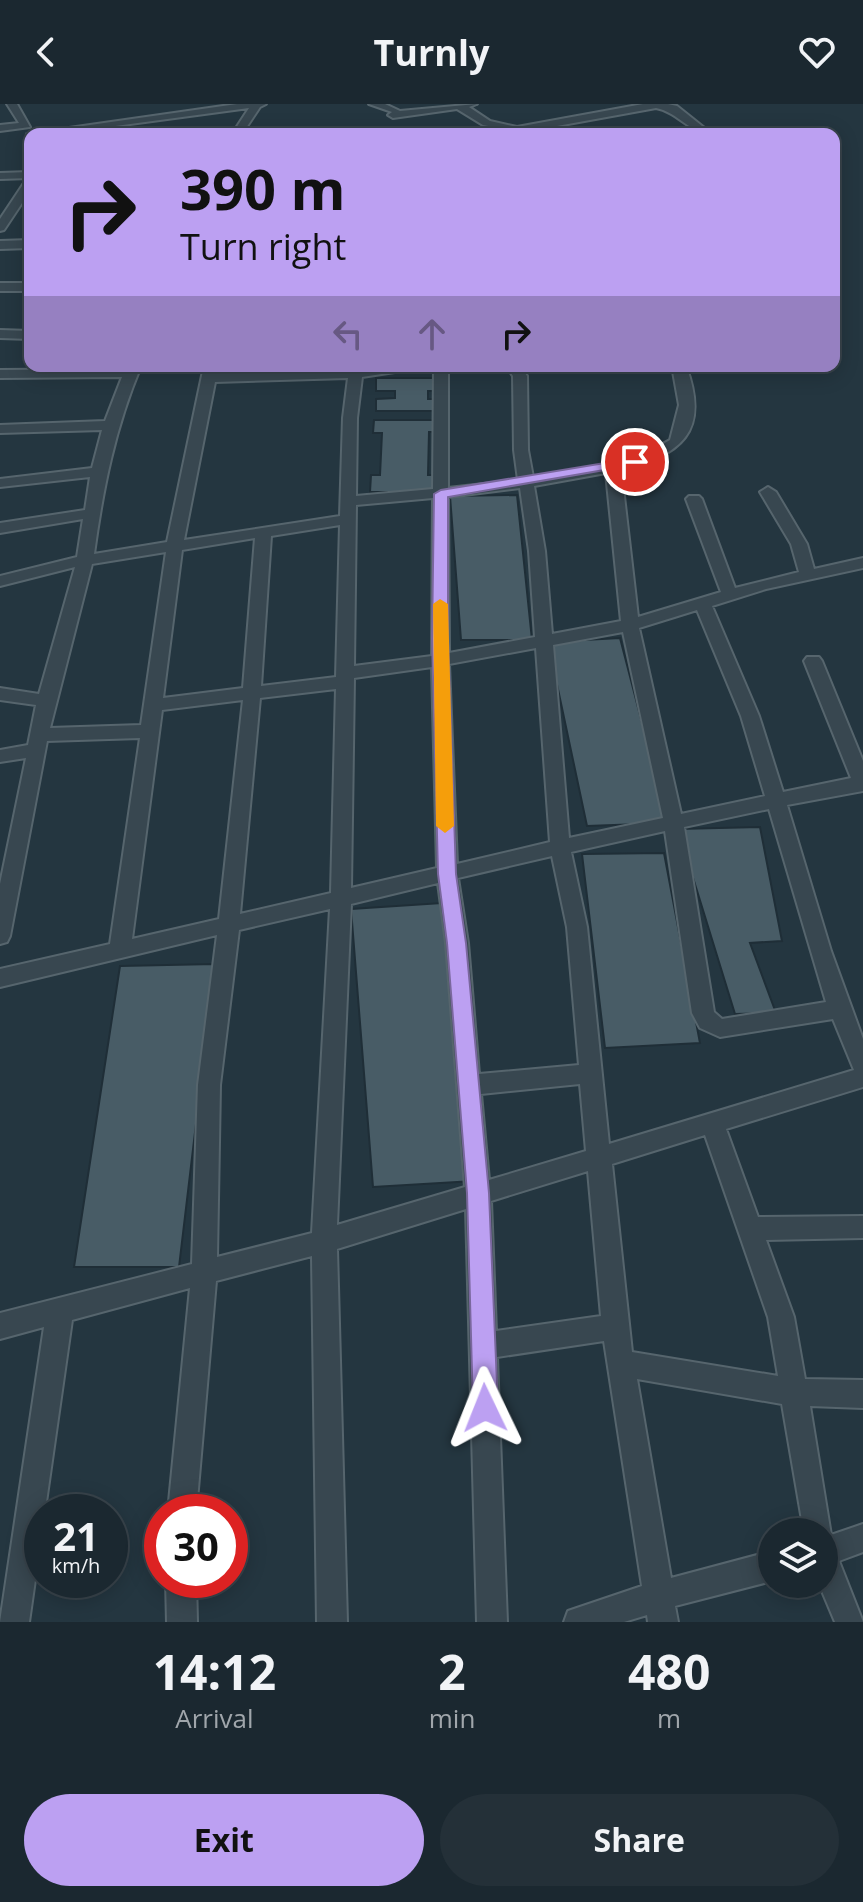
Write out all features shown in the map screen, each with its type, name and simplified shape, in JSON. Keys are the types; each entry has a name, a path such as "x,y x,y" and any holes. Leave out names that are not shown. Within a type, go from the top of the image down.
{"street":[{"path":"12,104 28,128"},
{"path":"53,128 220,106 260,104"},
{"path":"241,128 256,105 260,104"},
{"path":"374,104 396,110 473,104"},
{"path":"527,128 659,105 673,108 699,128"},
{"path":"459,106 487,123 515,128"},
{"path":"384,128 396,110"},
{"path":"0,128 24,130"},
{"path":"0,176 24,175"},
{"path":"0,228 5,212 24,191"},
{"path":"0,245 24,244"},
{"path":"0,287 24,287"},
{"path":"0,334 24,335"},
{"path":"0,374 66,372"},
{"path":"0,936 46,701 85,560 98,472 111,425 131,372"},
{"path":"120,950 175,544 183,523 210,372"},
{"path":"332,1622 324,1241 341,897 349,510 356,372"},
{"path":"441,372 441,660 447,874 457,943 478,1193 492,1622"},
{"path":"517,372 520,376 526,481 537,551 560,847 577,927 615,1327 660,1609"},
{"path":"0,581 85,560 263,532 349,510 613,467 660,453 675,444 685,420 682,372"},
{"path":"0,429 111,425"},
{"path":"613,467 630,625 674,825 703,1013 708,1022 720,1028 837,1009"},
{"path":"0,483 98,472"},
{"path":"768,492 799,544 808,575"},
{"path":"694,499 730,595"},
{"path":"0,528 92,513"},
{"path":"184,1494 204,1272 209,1085 218,1031 252,692 263,532"},
{"path":"152,705 346,677 630,625 730,595 863,563"},
{"path":"702,603 731,660 837,1009 863,1066"},
{"path":"0,978 560,847 863,783 813,661"},
{"path":"0,694 46,701"},
{"path":"0,756 38,743 149,731"},
{"path":"469,1085 591,1073"},
{"path":"0,1326 324,1241 863,1077"},
{"path":"712,1123 781,1317 816,1518"},
{"path":"750,1229 863,1227"},
{"path":"14,1622 60,1310"},
{"path":"483,1346 615,1327"},
{"path":"621,1363 793,1392 863,1394"},
{"path":"838,1547 863,1538"},
{"path":"579,1622 660,1609 758,1571"},
{"path":"838,1593 850,1622"},
{"path":"181,1598 182,1622"}],"building":[{"path":"376,378 436,378 436,391 428,391 428,399 436,399 437,411 376,411 376,399 395,398 395,391 376,391"},
{"path":"374,420 436,420 436,432 429,432 428,475 436,475 436,492 370,492 371,475 380,475 382,433 373,433"},
{"path":"517,495 532,640 461,640 450,496"},
{"path":"620,638 668,823 587,826 548,642"},
{"path":"760,827 782,941 750,943 776,1013 735,1014 678,829"},
{"path":"664,853 700,1043 605,1048 582,854"},
{"path":"442,903 474,1181 373,1187 351,909"},
{"path":"215,964 179,1267 74,1267 120,966"}],"slow traffic":[{"path":"440,604 445,826"}],"route":[{"path":"485,1408 478,1193 457,943 447,874 440,638 441,494 635,462"}]}
